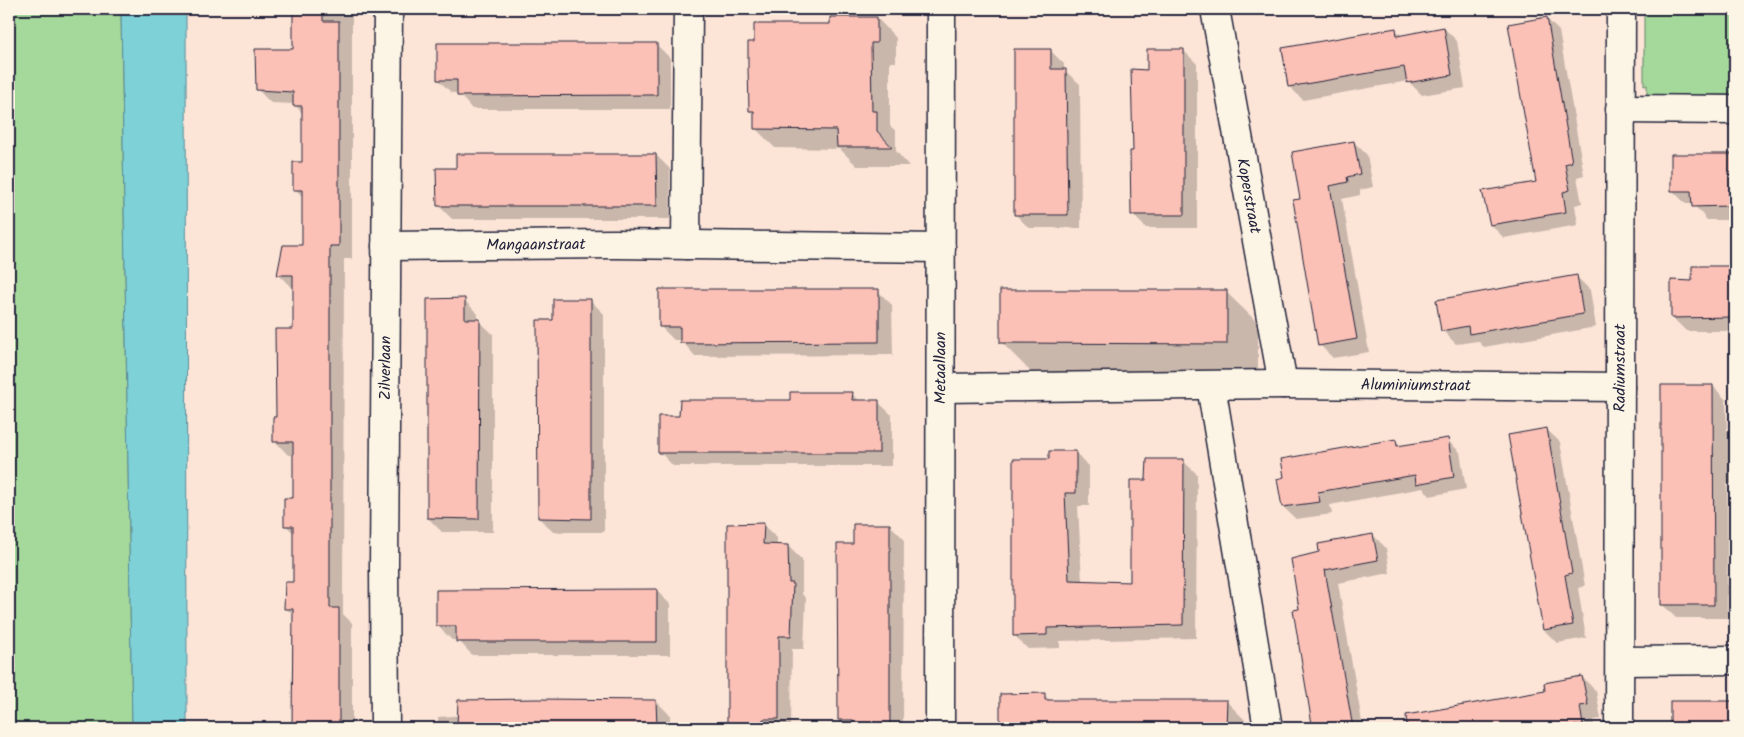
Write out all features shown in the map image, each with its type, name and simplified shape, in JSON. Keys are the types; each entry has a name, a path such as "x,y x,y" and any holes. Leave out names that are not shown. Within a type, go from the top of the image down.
{"street":[{"name":"Zilverlaan","path":"385,728 384,567 388,9"},
{"path":"686,246 688,9"},
{"name":"Metaallaan","path":"940,728 941,9"},
{"name":"Koperstraat","path":"1215,9 1283,384"},
{"name":"Radiumstraat","path":"1619,728 1621,9"},
{"path":"1620,109 1735,110"},
{"name":"Mangaanstraat","path":"386,246 941,248"},
{"name":"Aluminiumstraat","path":"941,388 1283,384 1620,387"},
{"path":"1211,386 1268,728"},
{"path":"1620,660 1735,660"}],"green space":[{"path":"9,9 121,9 132,728 9,728"},
{"path":"1644,9 1735,9 1735,95 1647,95 1647,85 1644,85"}],"water":[{"path":"121,9 186,9 187,728 132,728"}],"building":[{"path":"293,9 323,9 323,21 339,21 339,246 330,246 330,608 339,608 339,728 292,728 293,609 284,609 285,582 293,582 293,526 284,526 284,498 293,498 293,442 273,442 273,417 276,417 275,329 293,329 293,275 277,275 283,245 302,245 302,190 293,190 293,162 302,162 302,106 293,106 293,92 256,90 255,49 293,49"},
{"path":"830,17 877,17 877,43 871,43 872,111 877,111 877,131 892,147 837,147 836,130 754,129 754,111 749,111 748,42 754,42 754,24 830,24"},
{"path":"1547,17 1572,162 1565,164 1570,190 1563,192 1566,212 1490,225 1482,191 1536,182 1508,24"},
{"path":"1444,27 1452,75 1407,83 1404,67 1288,87 1282,48 1396,28 1397,36"},
{"path":"437,43 657,43 657,95 457,96 457,80 437,80"},
{"path":"1014,49 1051,49 1051,69 1066,69 1068,215 1014,215"},
{"path":"1147,49 1184,49 1184,215 1131,215 1130,151 1133,151 1131,69 1147,70"},
{"path":"1354,141 1360,174 1347,177 1348,182 1330,186 1357,339 1318,346 1293,200 1300,199 1292,152"},
{"path":"456,154 656,154 657,206 437,206 436,168 456,168"},
{"path":"1671,154 1735,154 1735,191 1729,191 1729,206 1692,207 1691,191 1671,191"},
{"path":"1692,266 1729,266 1729,281 1735,281 1735,317 1671,318 1671,280 1692,281"},
{"path":"1577,275 1583,314 1469,334 1468,326 1441,331 1436,300"},
{"path":"659,289 879,289 879,342 680,343 680,327 659,327"},
{"path":"1000,290 1227,290 1227,344 1000,343"},
{"path":"465,298 465,319 480,319 479,519 427,518 427,299"},
{"path":"553,299 591,299 591,519 538,518 537,320 553,320"},
{"path":"1661,385 1713,385 1714,605 1661,605"},
{"path":"790,392 853,392 852,400 879,400 879,453 658,453 658,416 679,416 680,400 790,400"},
{"path":"1547,428 1572,573 1565,575 1573,625 1543,630 1508,435"},
{"path":"1448,438 1454,477 1416,484 1415,475 1318,492 1320,502 1282,507 1277,479 1284,477 1281,459 1396,439 1397,446"},
{"path":"1049,451 1076,451 1076,493 1065,493 1069,580 1130,582 1130,480 1146,480 1147,459 1184,459 1183,625 1047,628 1047,635 1013,636 1013,459 1049,459"},
{"path":"764,523 763,544 788,545 789,583 793,583 791,636 779,636 779,719 763,719 763,728 727,728 727,524"},
{"path":"853,524 890,524 890,728 853,728 853,720 838,720 837,544 853,544"},
{"path":"1373,534 1378,560 1325,570 1353,728 1321,728 1320,723 1312,724 1293,610 1299,609 1291,559 1319,552 1318,544"},
{"path":"657,589 657,642 456,642 456,626 436,626 436,590"},
{"path":"1582,676 1588,705 1580,706 1583,725 1560,728 1407,728 1406,715 1545,691 1544,683"},
{"path":"1045,693 1045,700 1227,700 1226,728 1000,728 1000,694"},
{"path":"458,700 656,700 657,728 457,728"},
{"path":"1670,701 1735,701 1735,728 1670,728"}]}
